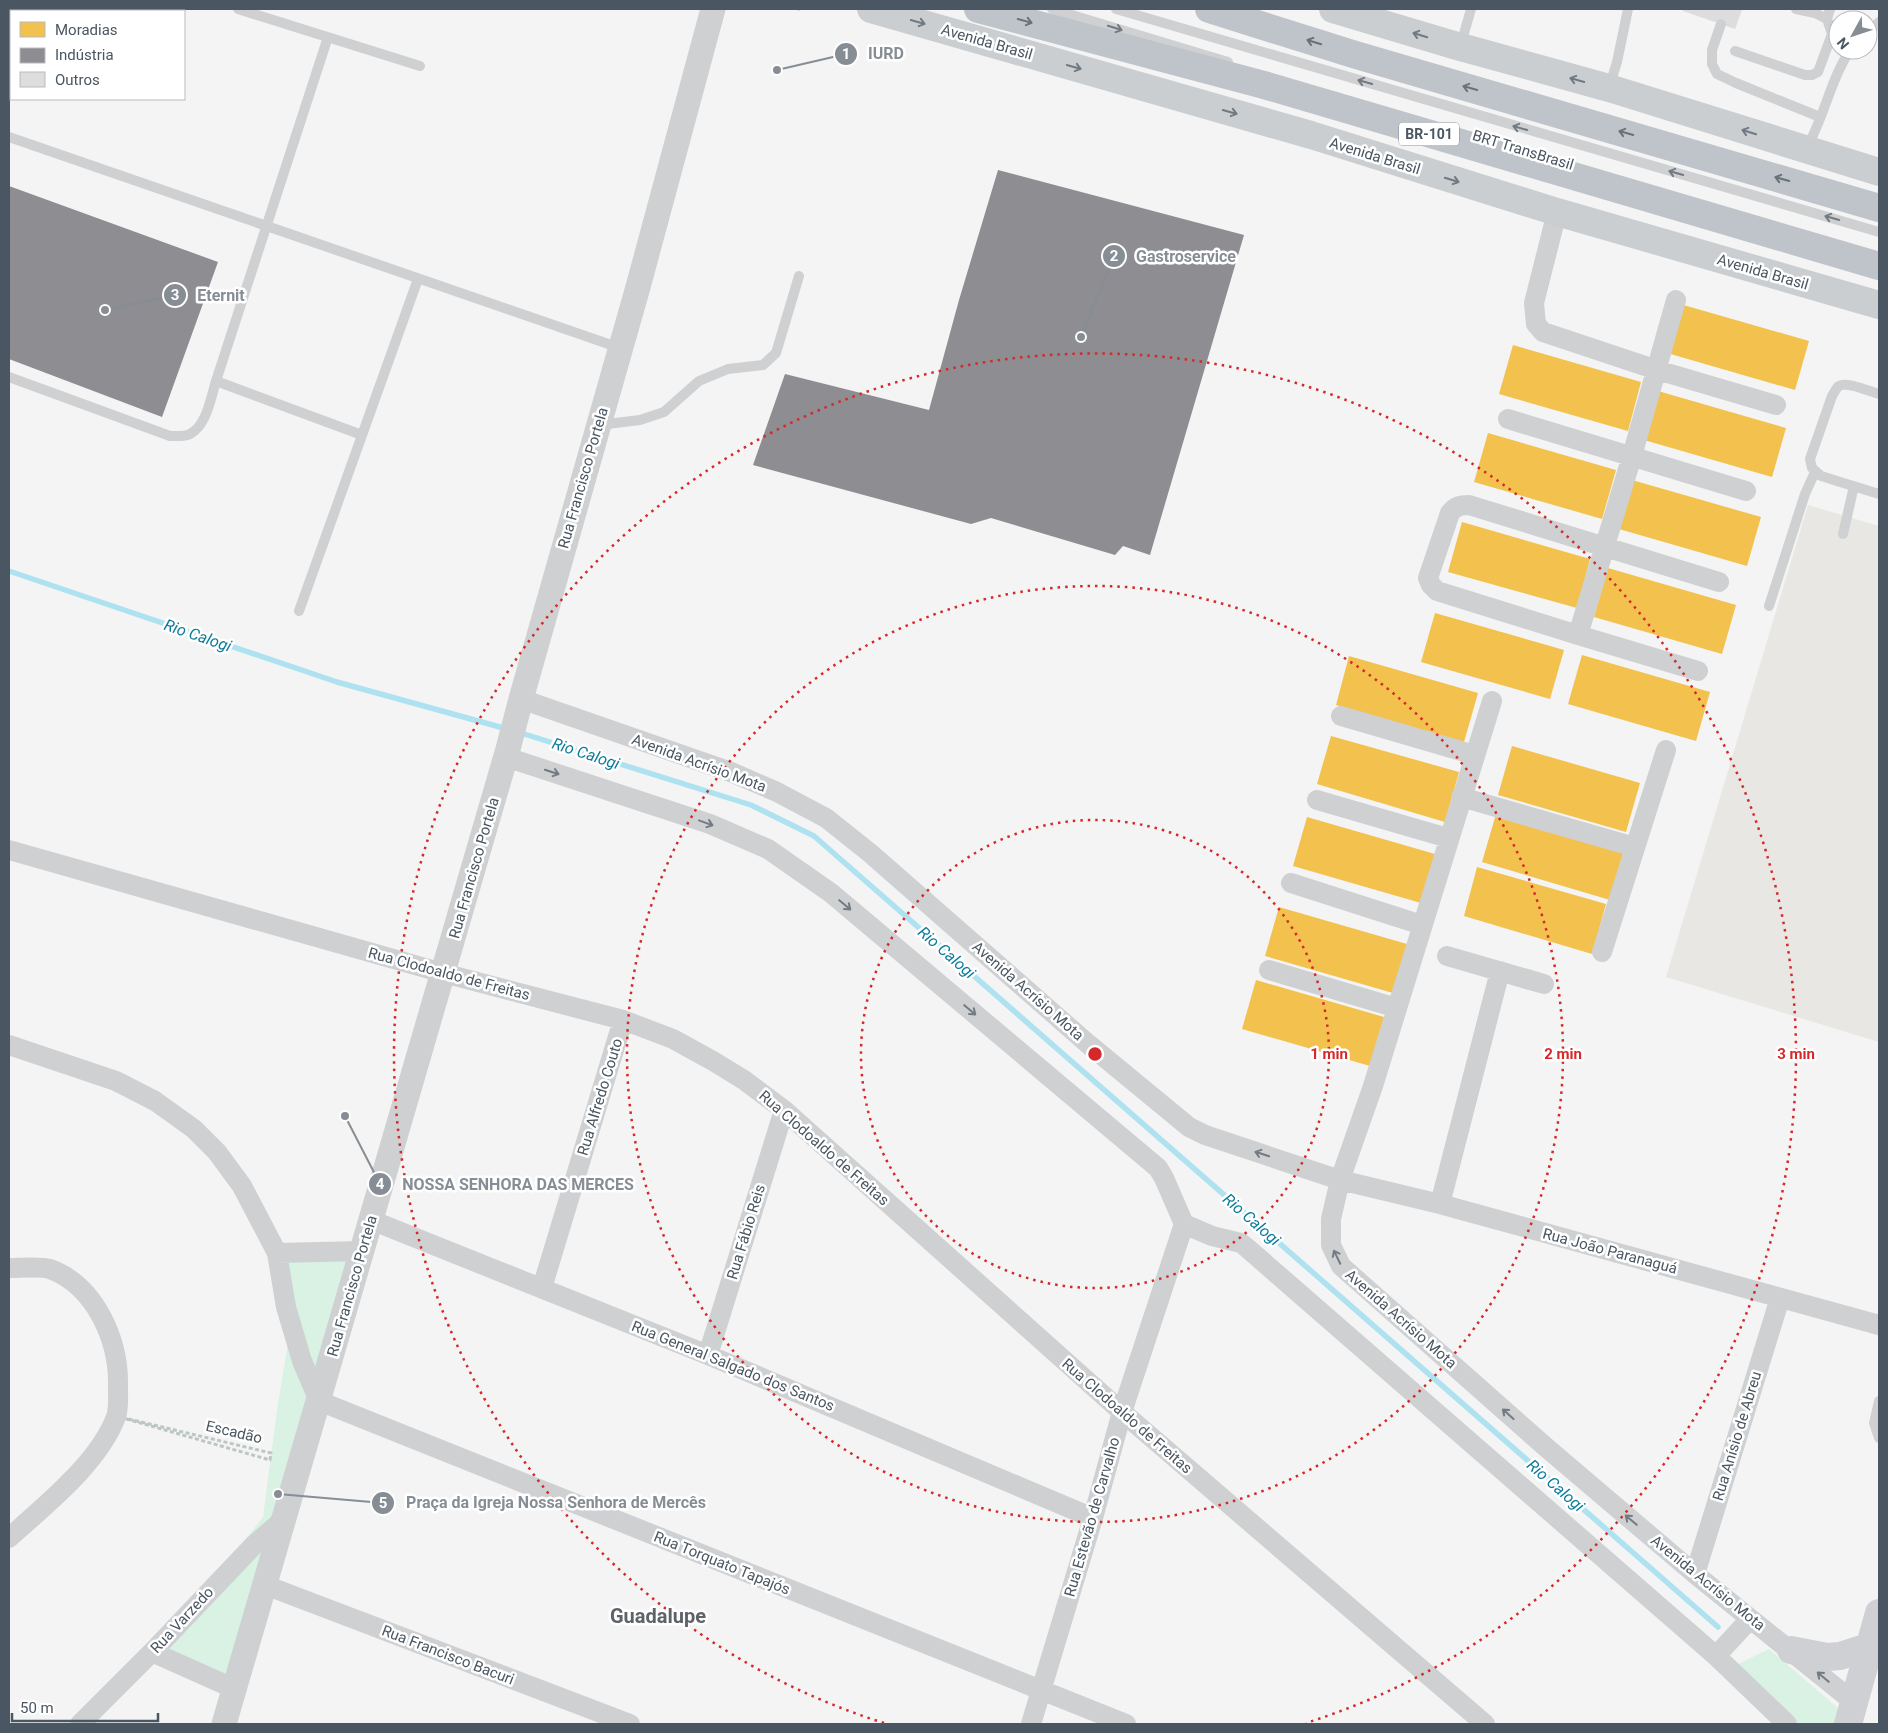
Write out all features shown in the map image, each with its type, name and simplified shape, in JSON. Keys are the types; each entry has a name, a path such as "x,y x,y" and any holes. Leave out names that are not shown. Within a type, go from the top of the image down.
{"highway":[{"name":"Avenida Brasil","path":"978,9 1264,85 1879,266"},
{"path":"1210,9 1356,55 1879,208"}],"main road":[{"name":"Avenida Brasil","path":"871,9 1311,136 1557,212 1876,306"},
{"path":"1332,9 1609,88 1879,172"},
{"path":"1791,1650 1827,1657 1840,1656 1876,1631"},
{"path":"1851,1714 1876,1631"}],"street":[{"name":"Rua Francisco Portela","path":"224,1724 507,753 714,9"},
{"path":"1557,212 1534,303 1536,324 1543,332 1657,370 1776,405"},
{"path":"1578,635 1632,456 1676,300"},
{"path":"1508,419 1746,491"},
{"path":"1698,671 1437,591 1431,586 1428,578 1450,513 1459,505 1470,504 1719,582"},
{"path":"1340,1180 1373,1086 1448,838 1492,701"},
{"name":"Avenida Acrísio Mota","path":"520,704 731,772 777,792 826,818 870,853 1088,1043 1189,1127 1205,1135 1340,1180 1331,1219 1331,1245 1341,1266 1548,1449 1750,1620 1791,1650 1851,1714"},
{"path":"1341,716 1475,755"},
{"path":"1602,952 1666,750"},
{"path":"507,753 710,824 768,849 831,893 1158,1168 1184,1224 1212,1236 1246,1246 1716,1656 1787,1724"},
{"path":"1462,797 1635,847"},
{"path":"1317,800 1448,838"},
{"name":"Rua Clodoaldo de Freitas","path":"9,850 443,974 623,1020 673,1039 713,1061 744,1080 784,1110 1122,1412 1485,1724"},
{"path":"1291,883 1422,925"},
{"path":"1448,956 1544,984"},
{"path":"1270,970 1397,1008"},
{"path":"1440,1204 1500,972"},
{"name":"Rua Alfredo Couto","path":"542,1288 623,1020"},
{"path":"9,1045 116,1081 155,1101 194,1129 217,1152 242,1186 277,1253 286,1307 302,1361 319,1401"},
{"name":"Rua Fábio Reis","path":"708,1355 784,1110"},
{"name":"Rua João Paranaguá","path":"1340,1180 1440,1204 1879,1326"},
{"name":"Rua General Salgado dos Santos","path":"371,1220 708,1355 1093,1518"},
{"name":"Rua Estevão de Carvalho","path":"1031,1724 1093,1518 1122,1412 1184,1224"},
{"path":"277,1253 362,1251"},
{"path":"9,1268 49,1268 72,1280 95,1305 111,1338 118,1367 116,1416 94,1456 49,1502 9,1538"},
{"name":"Rua Anísio de Abreu","path":"1695,1574 1780,1298"},
{"name":"Rua Torquato Tapajós","path":"319,1401 1126,1724"},
{"name":"Rua Varzedo","path":"80,1724 254,1545 285,1518"},
{"name":"Rua Francisco Bacuri","path":"265,1585 630,1724"},
{"path":"1716,1656 1750,1620"},
{"path":"152,1652 235,1689"}],"lane":[{"path":"238,9 420,66"},
{"path":"1052,9 1243,66"},
{"name":"BRT TransBrasil","path":"1116,9 1879,232"},
{"path":"1457,46 1463,38 1472,9"},
{"path":"1609,88 1617,62 1628,9"},
{"path":"1796,9 1815,14 1828,14"},
{"path":"1721,24 1712,50 1712,64 1717,74 1820,116"},
{"path":"9,377 170,436 190,434 196,429 203,419 328,37"},
{"path":"1735,51 1805,75 1818,72 1828,45"},
{"path":"1805,150 1813,136 1830,89 1845,60"},
{"path":"9,137 620,348"},
{"name":"BRT TransBrasil","path":"1538,155 1879,255"},
{"path":"598,425 640,420 664,412 699,381 728,369 763,365 776,353 799,276"},
{"path":"299,611 418,279"},
{"path":"216,380 362,435"},
{"path":"1879,394 1850,385 1842,384 1838,387 1832,396 1810,459 1812,468 1821,476 1879,494"},
{"path":"1769,606 1805,494 1815,472"},
{"path":"1843,534 1854,486"},
{"path":"1879,1401 1874,1423 1879,1438"}],"path":[{"name":"Escadão","path":"116,1416 271,1453 270,1460 234,1450 116,1416"}],"shaded area":[{"path":"1808,505 1879,526 1879,1042 1666,977"}],"green space":[{"path":"281,1257 349,1258 236,1685 155,1652 263,1517 277,1410 295,1301"},
{"path":"1769,1649 1845,1714 1837,1724 1799,1724 1732,1667"}],"building: Moradias":[{"path":"1680,304 1809,341 1795,390 1667,353"},
{"path":"1513,345 1641,382 1628,431 1499,394"},
{"path":"1658,391 1786,428 1772,477 1644,440"},
{"path":"1488,433 1616,470 1602,519 1474,482"},
{"path":"1632,480 1761,517 1747,566 1619,529"},
{"path":"1462,522 1590,559 1577,608 1448,572"},
{"path":"1608,568 1736,605 1722,654 1594,617"},
{"path":"1435,613 1564,650 1550,699 1421,662"},
{"path":"1582,655 1710,692 1696,741 1568,704"},
{"path":"1349,656 1478,693 1464,742 1336,705"},
{"path":"1331,736 1459,772 1445,822 1317,784"},
{"path":"1512,746 1640,783 1626,832 1498,795"},
{"path":"1496,814 1624,850 1610,900 1482,862"},
{"path":"1307,817 1435,854 1421,903 1293,866"},
{"path":"1477,867 1606,904 1592,954 1464,916"},
{"path":"1279,907 1407,944 1393,993 1265,956"},
{"path":"1256,980 1384,1017 1370,1066 1242,1029"}],"building: Indústria":[{"path":"998,170 1244,235 1150,555 1123,546 1115,555 991,518 971,524 753,465 785,374 929,410 959,300"},
{"path":"9,186 218,262 162,417 9,359"}],"building: Outros":[{"path":"1683,9 1742,10 1735,29 1683,11"}],"waterway":[{"name":"Rio Calogi","path":"9,571 337,682 507,729"},
{"name":"Rio Calogi","path":"518,732 751,805 814,836 1718,1627"}],"place":[{"name":"IURD","path":"777,70"},
{"name":"Eternit","path":"105,310"},
{"name":"Gastroservice","path":"1081,337"},
{"name":"NOSSA SENHORA DAS MERCES","path":"345,1116"},
{"name":"Praça da Igreja Nossa Senhora de Mercês","path":"278,1494"}],"district":[{"name":"Guadalupe","path":"658,1616"}]}
